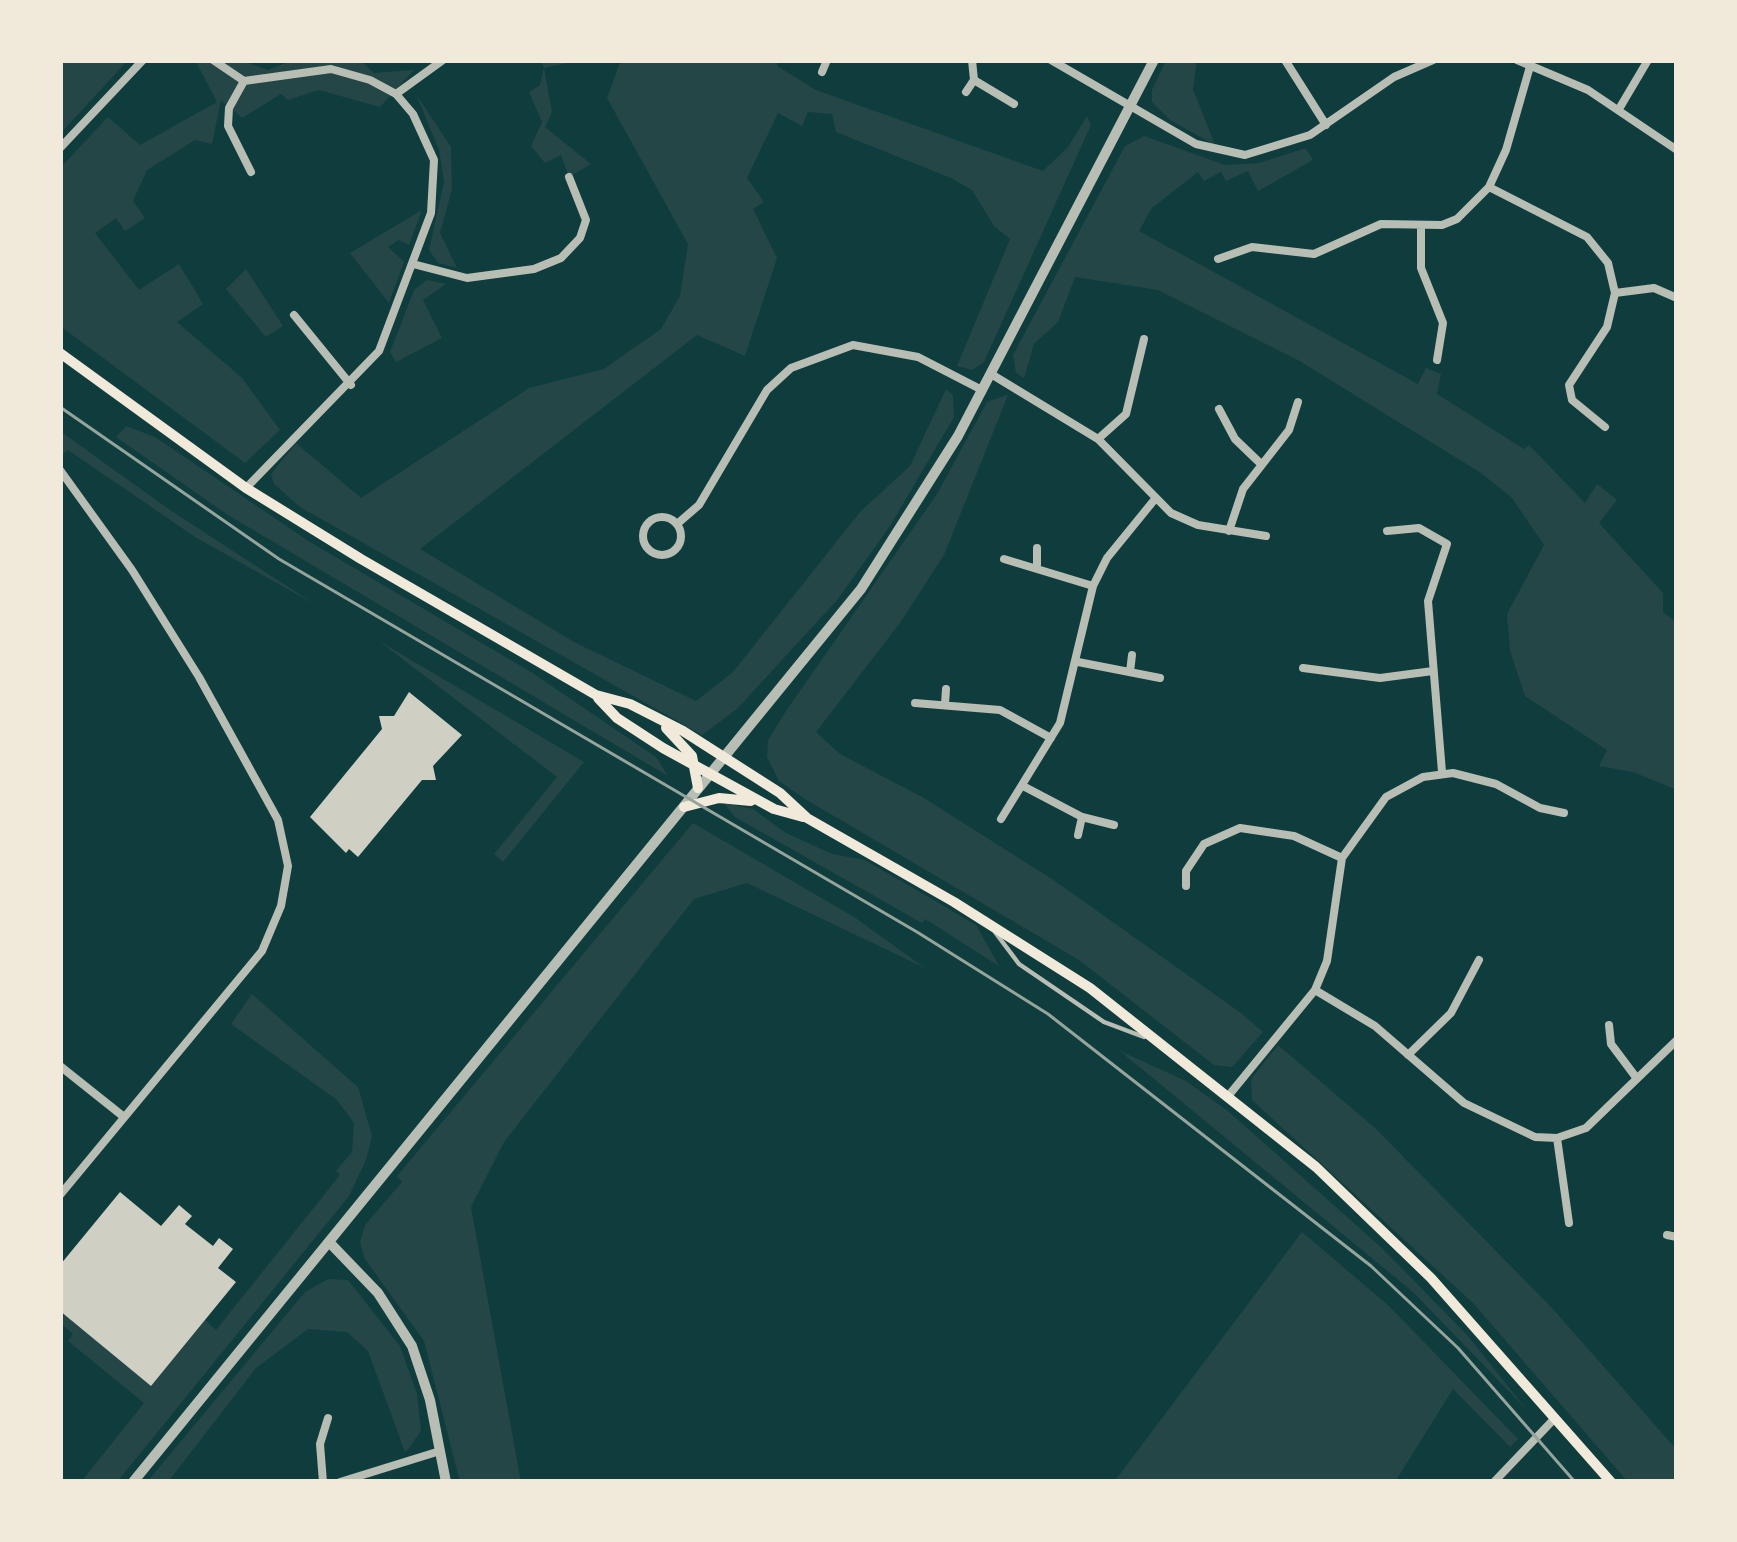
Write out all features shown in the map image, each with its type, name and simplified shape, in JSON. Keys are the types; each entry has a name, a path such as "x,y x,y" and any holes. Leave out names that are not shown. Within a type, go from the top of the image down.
{"main road":[{"path":"62,352 246,488 596,695 630,704 723,756 806,818 991,925 1161,1041 1316,1167 1431,1278 1611,1482"},
{"path":"596,695 617,718 703,771 760,802 806,818"},
{"path":"658,722 676,736 703,771"},
{"path":"684,807 719,798 760,802"}],"street":[{"path":"60,148 143,60"},
{"path":"213,60 244,81 330,64 370,80 396,94 427,136 434,160 431,213 379,351 351,385 276,451 246,488"},
{"path":"396,94 443,60"},
{"path":"822,72 827,60"},
{"path":"966,92 974,80 972,60"},
{"path":"1051,60 1196,144 1245,155 1290,144 1394,77 1433,60"},
{"path":"133,1482 684,807 703,771 723,756 894,544 991,374 1154,60"},
{"path":"1286,60 1326,125"},
{"path":"1516,60 1531,63 1619,109 1677,150"},
{"path":"1619,109 1648,60"},
{"path":"1218,259 1252,247 1314,254 1381,224 1421,226 1457,219 1489,188 1506,150 1531,63"},
{"path":"974,80 1015,104"},
{"path":"244,81 229,108 228,126 251,172"},
{"path":"413,264 467,278 534,269 561,258 580,238 586,220 569,177"},
{"path":"1489,188 1587,238 1608,263 1615,293 1599,346 1569,385 1572,400 1605,427"},
{"path":"1421,226 1421,268 1443,323 1437,361"},
{"path":"1615,293 1654,288 1677,298"},
{"path":"293,315 351,385"},
{"path":"1098,439 1126,414 1144,339"},
{"path":"677,524 699,505 767,390 807,361 853,345 888,350 918,357 982,390"},
{"path":"991,374 1098,439 1155,499 1198,525 1266,536"},
{"path":"1228,531 1243,489 1288,430 1298,401"},
{"path":"1219,409 1235,439 1262,464"},
{"path":"60,470 172,633 278,820 288,866 273,930 262,951 60,1195"},
{"path":"1001,819 1052,738 1078,662 1093,586 1107,557 1155,499"},
{"path":"667,517 677,524 682,535 674,551 656,554 646,547 645,528 654,518 667,517"},
{"path":"1387,531 1420,528 1447,544 1427,601 1442,772"},
{"path":"1037,548 1037,565"},
{"path":"1004,559 1037,565 1093,586"},
{"path":"1130,672 1132,655"},
{"path":"1078,662 1160,678"},
{"path":"1303,668 1380,678 1433,671"},
{"path":"945,704 946,689"},
{"path":"915,704 1000,710 1052,738"},
{"path":"1229,1095 1315,990 1327,961 1342,858 1386,797 1442,772 1476,777 1540,808 1564,813"},
{"path":"1023,785 1082,817 1114,825"},
{"path":"1078,835 1082,817"},
{"path":"1186,886 1186,871 1204,844 1240,828 1294,836 1342,858"},
{"path":"1408,1055 1451,1013 1479,960"},
{"path":"1315,990 1375,1026 1490,1120 1534,1137 1557,1138 1596,1121 1677,1040"},
{"path":"1609,1024 1611,1044 1636,1076"},
{"path":"60,1066 124,1117"},
{"path":"1557,1138 1569,1223"},
{"path":"330,1244 378,1293 412,1346 446,1482"},
{"path":"323,1482 320,1444 328,1418"},
{"path":"1494,1482 1556,1418"},
{"path":"340,1482 440,1451"}],"lane":[{"path":"991,925 1003,949 1019,964 1105,1022 1161,1041"}],"shaded area":[{"path":"60,60 128,60 60,134"},
{"path":"195,60 240,60 268,70 293,60 360,60 374,73 414,70 380,107 319,90 288,100 281,94 242,118 221,100 212,144 195,140 147,170 133,201 145,218 125,231 116,218 95,233 139,290 179,264 203,304 177,322 242,378 280,430 245,463 60,326 60,168 108,117 140,145 217,102"},
{"path":"539,60 583,60 544,68 552,112 545,127 591,164 569,177 561,155 545,163 531,146 542,122 529,92 540,85 544,67"},
{"path":"621,60 778,60 777,66 816,90 1043,171 1068,147 1087,116 1091,125 984,362 972,370 957,366 1010,239 994,226 972,190 951,178 836,132 832,114 808,112 802,126 778,113 747,178 764,202 753,209 777,258 745,356 697,335 420,549 574,642 696,701 733,672 860,512 910,466 946,389 953,395 954,417 890,526 838,599 737,709 702,735 300,507 274,484 271,474 296,443 361,498 529,388 604,369 661,329 680,296 688,244 607,98"},
{"path":"1166,60 1197,60 1193,89 1215,145 1170,120 1152,102 1152,90"},
{"path":"416,94 451,147 452,189 440,233 457,268 438,263 429,250 444,182 439,150"},
{"path":"1144,136 1225,165 1259,163 1306,148 1313,160 1258,191 1248,171 1226,181 1221,172 1204,181 1198,172 1152,208 1139,231 1418,384 1426,368 1441,374 1437,394 1524,449 1529,445 1585,503 1597,484 1617,500 1599,523 1663,593 1663,612 1677,623 1677,790 1633,772 1599,766 1607,750 1525,696 1510,651 1507,614 1544,545 1512,498 1481,473 1298,360 1158,290 1075,277 1058,322 1034,344 1024,378 1016,373 1013,355 1125,146"},
{"path":"422,210 409,245 398,240 388,247 404,262 389,303 350,253"},
{"path":"246,269 283,326 266,337 226,289"},
{"path":"427,280 446,284 423,300 442,338 396,362 390,352 414,290"},
{"path":"1008,395 944,555 900,623 816,732 840,754 924,798 1055,881 1241,1013 1263,1032 1232,1067 1214,1065 1079,960 805,799 779,781 767,757 768,740 937,494 987,402"},
{"path":"126,426 155,437 310,542 531,672 656,757 668,776 228,515 116,437"},
{"path":"60,431 316,605 195,537 68,450 62,455"},
{"path":"379,641 584,762 503,862 494,854 557,777"},
{"path":"724,803 753,809 786,833 832,854 865,860 976,925 999,966 925,919 922,923 735,817"},
{"path":"693,823 854,917 925,968 747,883 694,899 504,1142 471,1207 521,1482 460,1482 424,1341 365,1259 360,1242 365,1225 402,1182 397,1176"},
{"path":"252,994 358,1087 372,1136 366,1160 349,1196 117,1482 81,1482 144,1403 68,1341 73,1334 60,1323 60,1311 151,1385 205,1320 216,1330 340,1175 336,1171 352,1152 354,1123 337,1100 231,1024"},
{"path":"1278,1045 1376,1129 1552,1308 1677,1450 1677,1482 1628,1482 1473,1303 1252,1100 1251,1079"},
{"path":"1120,1051 1186,1081 1228,1111 1383,1249 1468,1336 1526,1409 1413,1292"},
{"path":"1302,1232 1389,1306 1518,1439 1510,1447 1453,1389 1395,1482 1114,1482"},
{"path":"328,1279 348,1280 400,1346 417,1394 421,1431 409,1448 405,1452 368,1351 347,1332 308,1329 256,1368 168,1482 147,1482 305,1292"}],"building":[{"path":"409,692 462,735 433,766 436,780 422,780 358,857 349,849 346,853 310,817 382,729 379,716 394,716"},
{"path":"120,1192 161,1226 179,1205 192,1216 185,1224 213,1246 219,1238 233,1249 218,1268 236,1282 151,1386 60,1311 60,1265"}],"tram line":[{"path":"60,407 279,559 917,932 1048,1014 1371,1266 1458,1348 1575,1482"}]}
